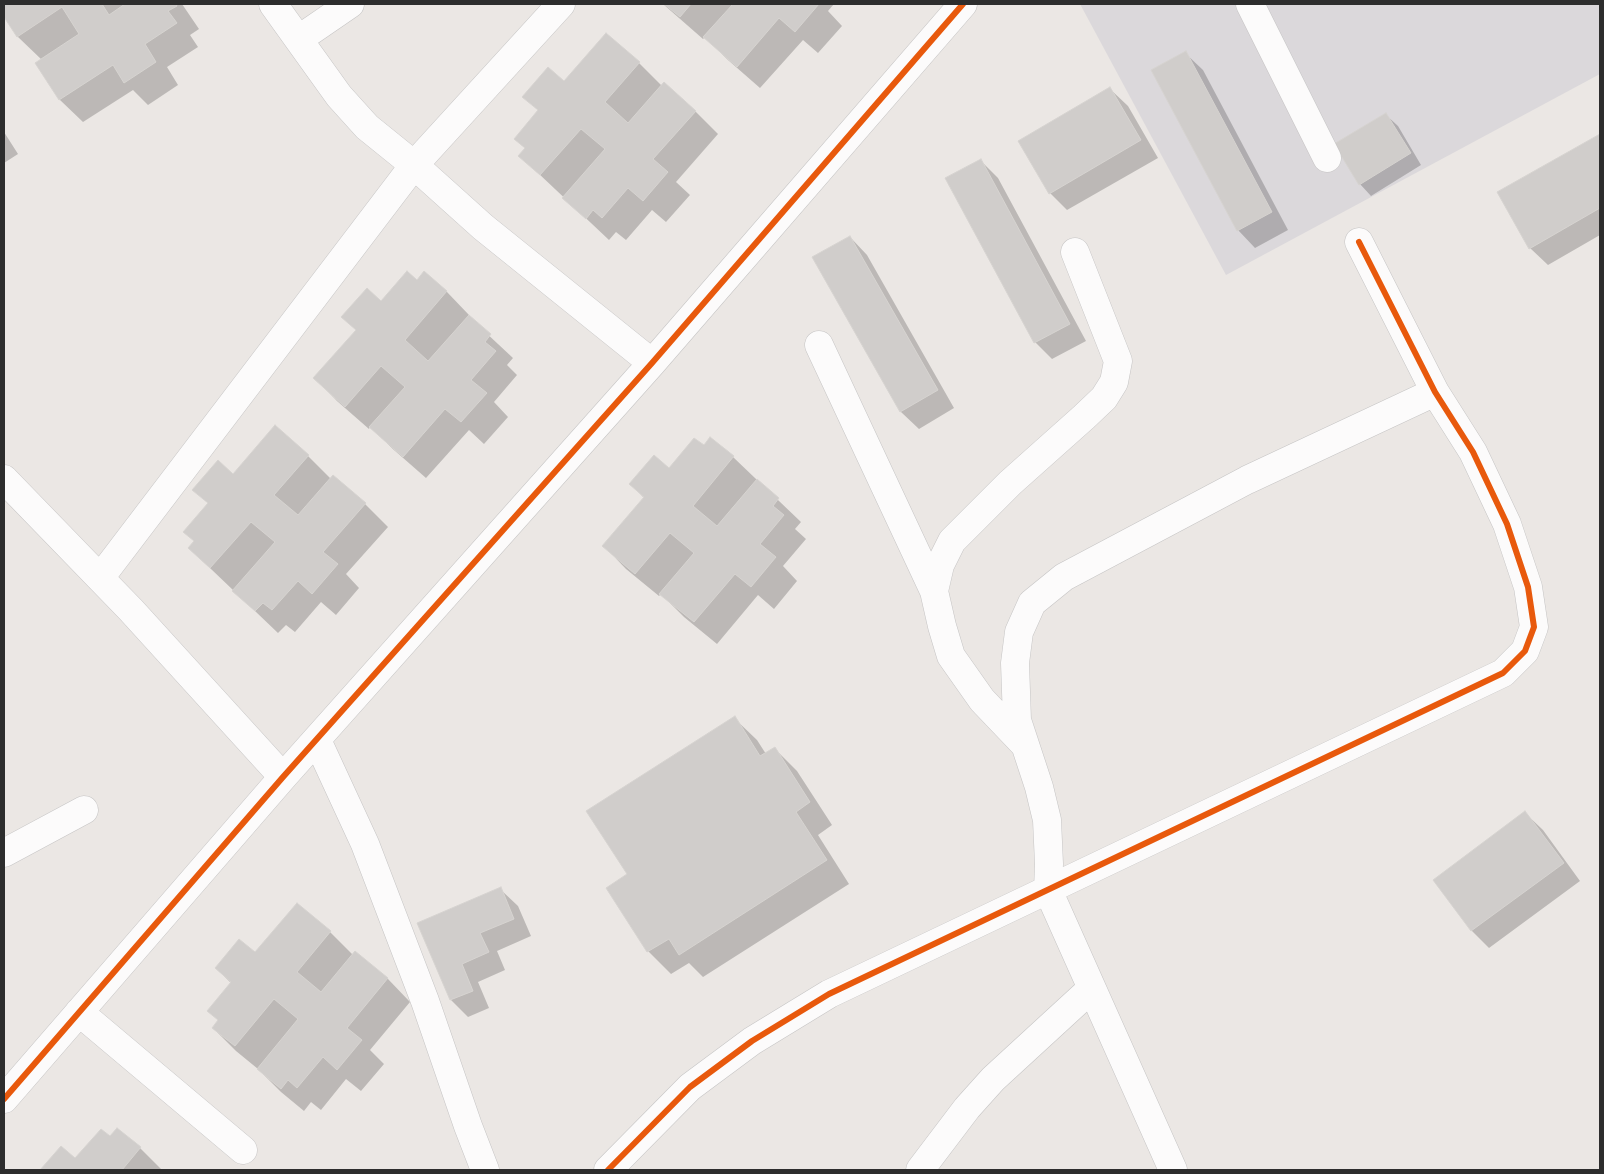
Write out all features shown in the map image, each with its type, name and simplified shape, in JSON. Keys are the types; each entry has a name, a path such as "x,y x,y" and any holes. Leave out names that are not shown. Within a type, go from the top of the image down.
{"street":[{"path":"273,4 339,96 367,127 414,165 483,227 652,363"},
{"path":"299,40 350,4"},
{"path":"100,578 414,165 561,4"},
{"path":"4,1099 283,777 652,363 963,4"},
{"path":"1250,4 1327,158"},
{"path":"608,1170 690,1087 752,1041 829,994 1503,673 1525,651 1534,626 1528,587 1507,524 1473,452 1435,392 1359,242"},
{"path":"934,591 940,565 952,542 1010,483 1104,398 1114,382 1118,361 1075,252"},
{"path":"819,345 934,591 951,656 982,700 1026,747"},
{"path":"1173,1170 1048,890 1047,820 1039,787 1017,720 1015,663 1019,632 1032,603 1064,577 1247,480 1435,392"},
{"path":"4,479 131,610 283,777"},
{"path":"317,740 365,844 426,1001 468,1126 485,1170"},
{"path":"4,853 84,810"},
{"path":"920,1170 967,1108 993,1079 1091,989"},
{"path":"79,1012 243,1150"}],"shaded area":[{"path":"1080,4 1600,4 1600,74 1226,275"}],"building":[{"path":"4,4 102,4 109,15 125,4 176,4 177,6 168,11 177,23 145,44 156,62 124,83 113,65 59,100 35,63 79,34 62,7 17,37 4,17"},
{"path":"664,4 691,4 680,17"},
{"path":"733,4 819,4 795,32 779,18 737,67 703,37"},
{"path":"606,33 640,62 605,102 628,123 664,82 696,111 653,159 668,172 643,201 628,188 602,218 593,210 586,219 562,198 605,149 581,129 540,175 518,156 525,148 514,139 538,110 522,97 548,67 564,81"},
{"path":"1186,51 1272,212 1237,231 1151,70"},
{"path":"1110,87 1141,140 1049,194 1018,141"},
{"path":"1386,113 1411,153 1359,185 1334,144"},
{"path":"1600,134 1600,208 1529,249 1497,192"},
{"path":"981,159 1070,324 1034,343 945,178"},
{"path":"850,236 938,390 900,412 812,257"},
{"path":"407,271 417,280 424,271 447,291 405,340 428,361 469,315 491,334 485,342 496,351 471,380 487,393 461,422 445,409 403,457 369,427 405,387 381,366 345,407 313,378 356,330 341,317 367,288 381,301"},
{"path":"275,425 309,455 274,495 298,515 333,475 366,503 323,552 338,564 312,594 298,581 272,610 263,603 255,611 232,591 275,542 251,522 210,568 188,548 194,541 183,532 208,503 192,490 218,460 233,474"},
{"path":"710,437 734,456 693,506 717,526 757,479 779,498 773,506 784,515 760,544 776,557 751,587 735,574 694,622 659,594 694,553 670,533 635,574 602,546 644,497 629,484 654,455 669,468 694,438 704,445"},
{"path":"735,716 760,756 775,747 810,802 796,812 827,860 679,955 669,939 647,952 606,888 627,874 586,811"},
{"path":"1525,811 1564,863 1471,931 1433,880"},
{"path":"501,887 514,919 480,933 489,952 462,964 473,991 450,1000 417,923"},
{"path":"297,903 331,931 297,972 321,992 355,951 388,978 347,1028 362,1040 337,1070 323,1057 297,1088 288,1080 281,1089 257,1069 298,1019 274,999 235,1046 212,1028 218,1020 207,1011 231,982 215,968 239,939 255,952"},
{"path":"117,1128 141,1147 122,1170 40,1170 61,1146 75,1158 101,1129 110,1136"}],"cycle path":[{"path":"4,1099 283,777 652,363 963,4"},
{"path":"608,1170 690,1087 752,1041 829,994 1503,673 1525,651 1534,627 1528,587 1507,524 1473,452 1435,392 1359,242"}]}
